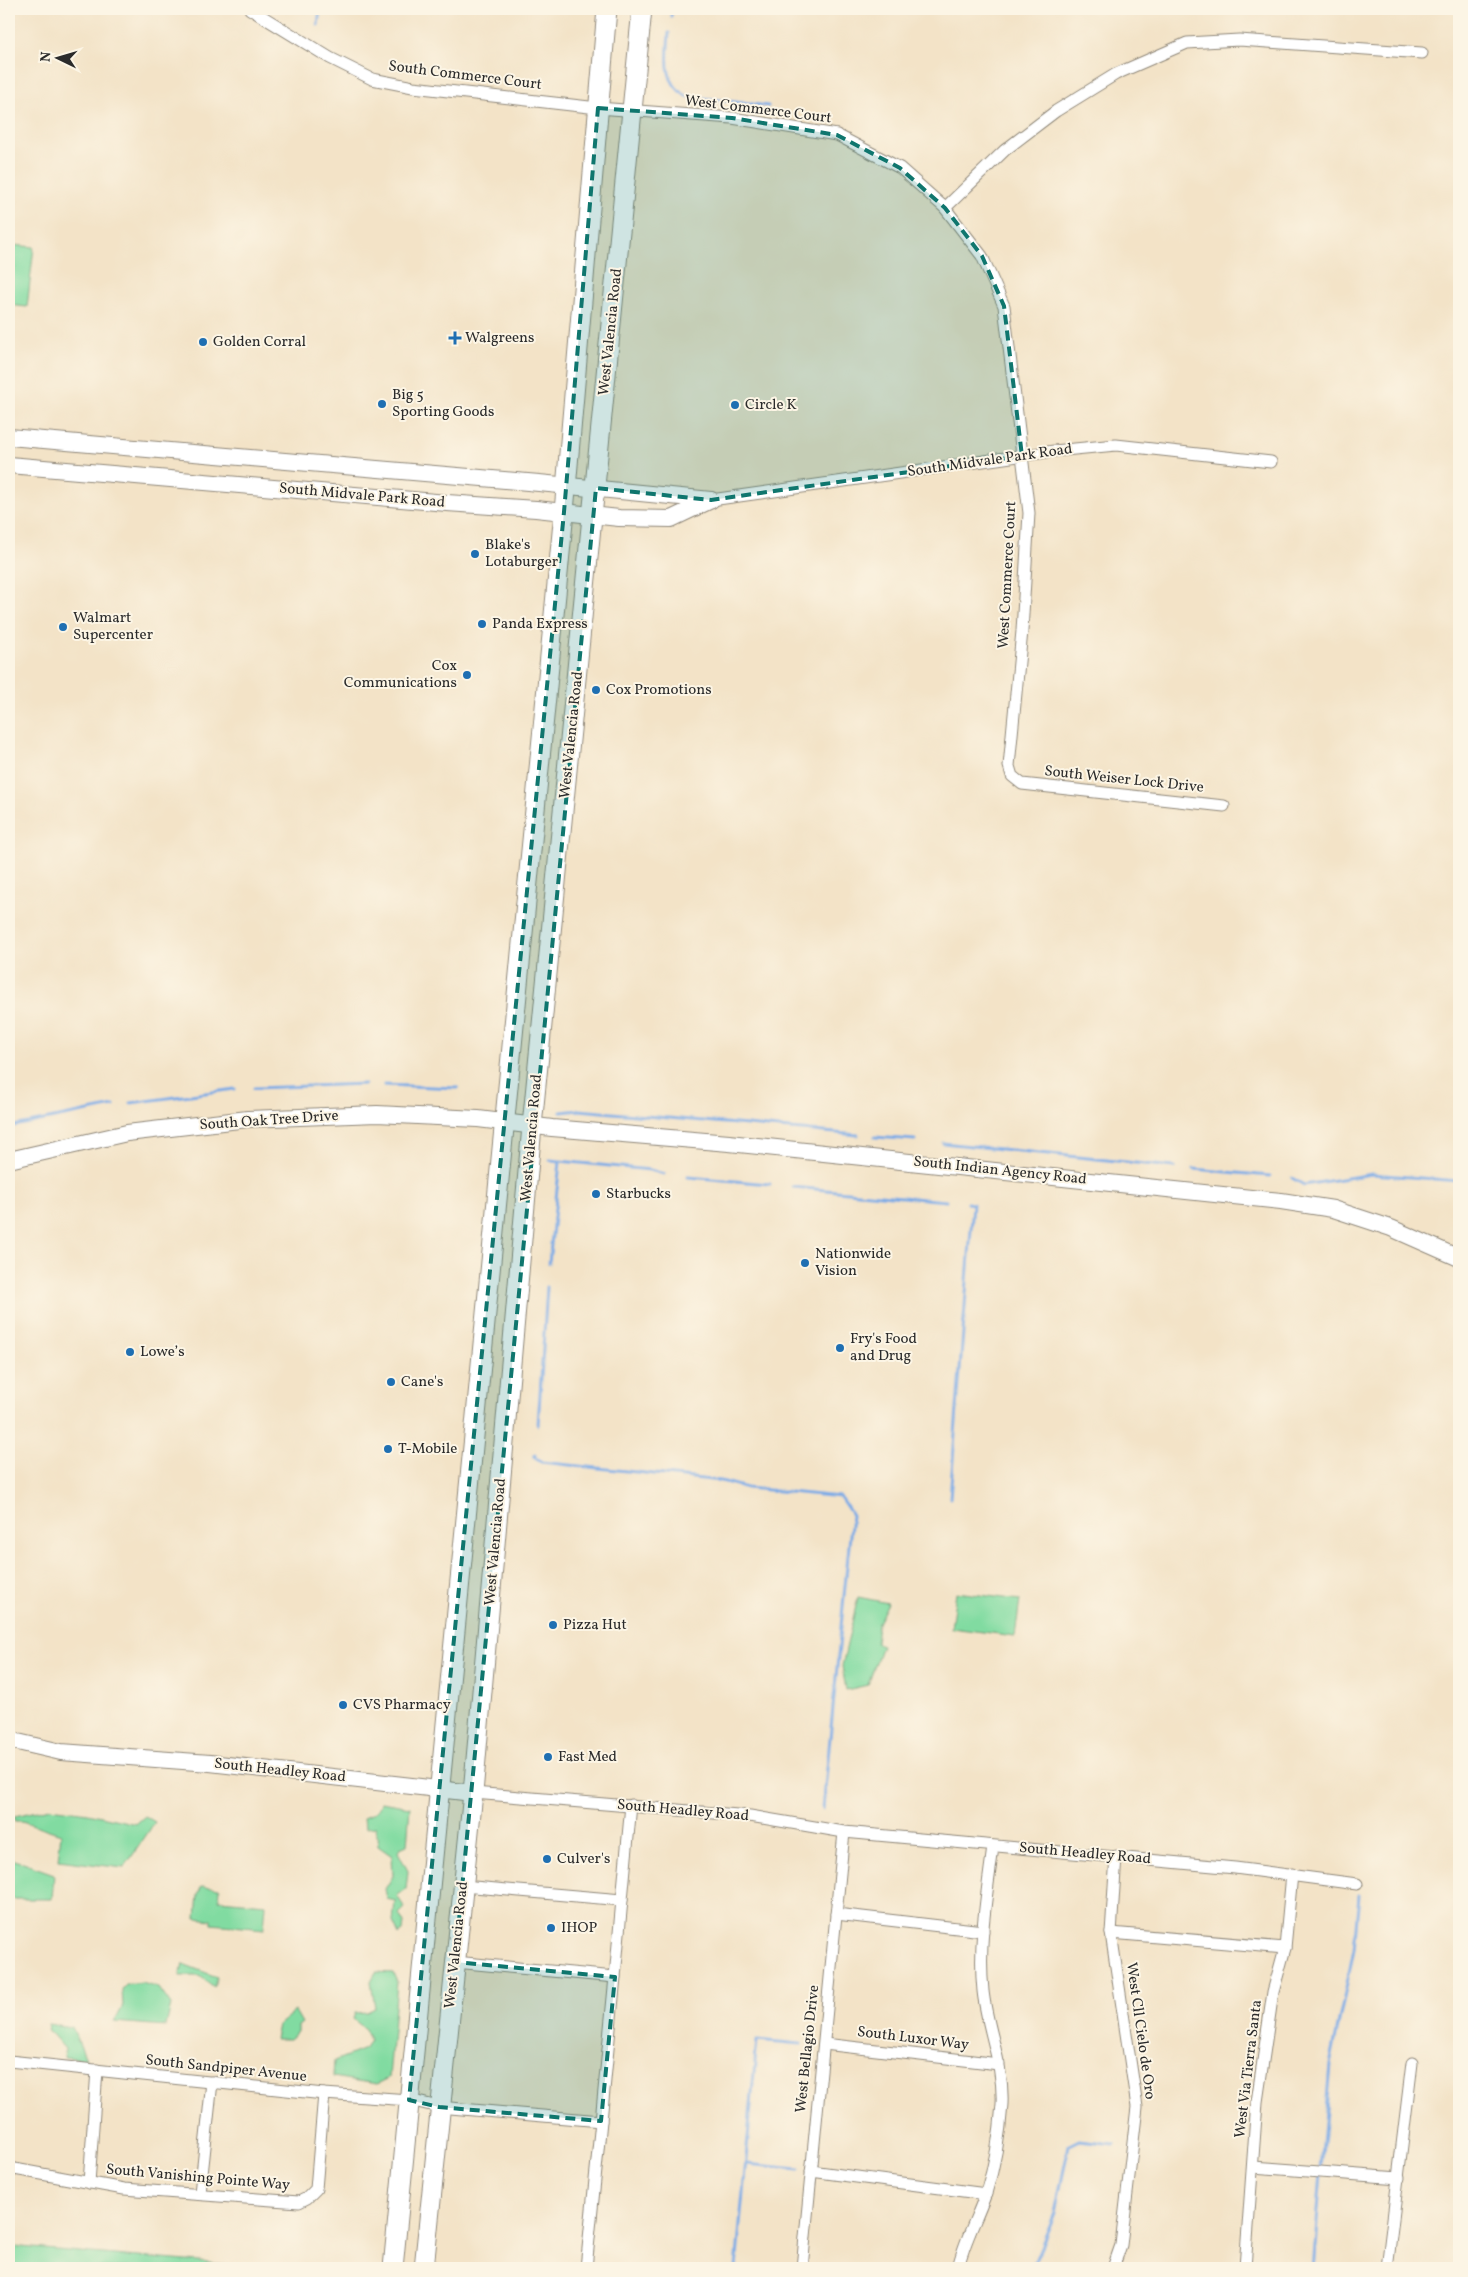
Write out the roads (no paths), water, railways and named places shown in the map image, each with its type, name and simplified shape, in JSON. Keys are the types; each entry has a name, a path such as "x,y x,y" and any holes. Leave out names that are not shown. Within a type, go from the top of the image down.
{"main road":[{"name":"West Valencia Road","path":"393,2268 503,1122 564,512 607,9"},
{"name":"West Valencia Road","path":"424,2268 473,1793 532,1126 634,111 642,9"},
{"path":"532,827 562,831"},
{"path":"474,1424 505,1428"}],"street":[{"name":"South Commerce Court","path":"254,10 330,58 372,79 413,87 634,111"},
{"path":"945,208 1005,150 1056,111 1116,74 1187,43 1239,40 1422,53"},
{"name":"West Commerce Court","path":"634,111 732,118 837,135 900,168 945,208 982,256 1004,306 1029,513 1022,631 1009,766 1012,776 1022,784"},
{"name":"South Midvale Park Road","path":"9,437 566,485 711,500 1022,456 1116,445 1271,462"},
{"name":"South Midvale Park Road","path":"9,465 594,515 671,519 711,500"},
{"name":"South Weiser Lock Drive","path":"1022,784 1224,806"},
{"name":"South Oak Tree Drive","path":"9,1160 127,1133 248,1119 377,1114 478,1119 532,1126"},
{"name":"South Indian Agency Road","path":"532,1126 729,1143 1281,1200 1333,1209 1383,1225 1459,1258"},
{"name":"South Headley Road","path":"9,1740 61,1752 210,1763 473,1793 750,1816 844,1832 993,1847 1116,1856 1292,1874 1357,1884"},
{"path":"586,2268 631,1805"},
{"name":"West Bellagio Drive","path":"802,2268 844,1832"},
{"path":"958,2268 962,2249 986,2194 997,2146 1002,2102 999,2064 983,1991 983,1931 993,1847"},
{"name":"West Cll Cielo de Oro","path":"1113,2268 1121,2244 1137,2106 1132,2057 1111,1933 1116,1856"},
{"name":"West Via Tierra Santa","path":"1245,2268 1261,2075 1274,1992 1285,1948 1292,1874"},
{"path":"463,1886 622,1900"},
{"path":"836,1914 983,1931"},
{"path":"1111,1933 1285,1948"},
{"path":"455,1962 615,1977"},
{"name":"South Luxor Way","path":"824,2044 999,2064"},
{"name":"South Sandpiper Avenue","path":"9,2061 324,2094 409,2100 440,2107 601,2121"},
{"path":"1387,2268 1412,2063"},
{"path":"89,2183 97,2070"},
{"path":"200,2194 212,2082"},
{"name":"South Vanishing Pointe Way","path":"9,2168 124,2188 293,2202 309,2201 316,2185 324,2094"},
{"path":"1252,2167 1399,2178"},
{"path":"811,2171 986,2194"}],"waterway":[{"path":"318,25 320,9"},
{"path":"671,16 672,9"},
{"path":"669,33 667,60 670,77 673,84 686,96 768,106"},
{"path":"254,1088 365,1084"},
{"path":"384,1085 458,1088"},
{"path":"131,1103 235,1089"},
{"path":"9,1127 114,1106"},
{"path":"561,1112 579,1110 858,1135"},
{"path":"875,1137 915,1140"},
{"path":"943,1143 1174,1167"},
{"path":"550,1160 650,1170 664,1174"},
{"path":"549,1263 560,1162"},
{"path":"1194,1169 1270,1176"},
{"path":"1292,1178 1304,1185 1372,1174 1459,1181"},
{"path":"688,1177 770,1184"},
{"path":"793,1187 946,1201"},
{"path":"950,1498 973,1204 967,1203"},
{"path":"538,1425 547,1287"},
{"path":"535,1455 535,1458 541,1462 721,1481 747,1488 840,1497 852,1515 823,1809"},
{"path":"1321,2168 1330,2065 1354,1949 1359,1895"},
{"path":"736,2268 757,2040 801,2044"},
{"path":"1032,2268 1055,2213 1069,2145 1079,2140 1115,2144"},
{"path":"746,2164 799,2169"},
{"path":"1313,2268 1321,2175"}],"place":[{"name":"Walgreens","path":"455,338"},
{"name":"Golden Corral","path":"203,342"},
{"name":"Big 5 Sporting Goods","path":"382,404"},
{"name":"Circle K","path":"735,405"},
{"name":"Blake's Lotaburger","path":"475,554"},
{"name":"Panda Express","path":"482,624"},
{"name":"Walmart Supercenter","path":"63,627"},
{"name":"Cox Communications","path":"467,675"},
{"name":"Cox Promotions","path":"596,690"},
{"name":"Starbucks","path":"596,1194"},
{"name":"Nationwide Vision","path":"805,1263"},
{"name":"Fry's Food and Drug","path":"840,1348"},
{"name":"Lowe’s","path":"130,1352"},
{"name":"Cane's","path":"391,1382"},
{"name":"T-Mobile","path":"388,1449"},
{"name":"Pizza Hut","path":"553,1625"},
{"name":"CVS Pharmacy","path":"343,1705"},
{"name":"Fast Med","path":"548,1757"},
{"name":"Culver's","path":"547,1859"},
{"name":"IHOP","path":"551,1928"}]}
